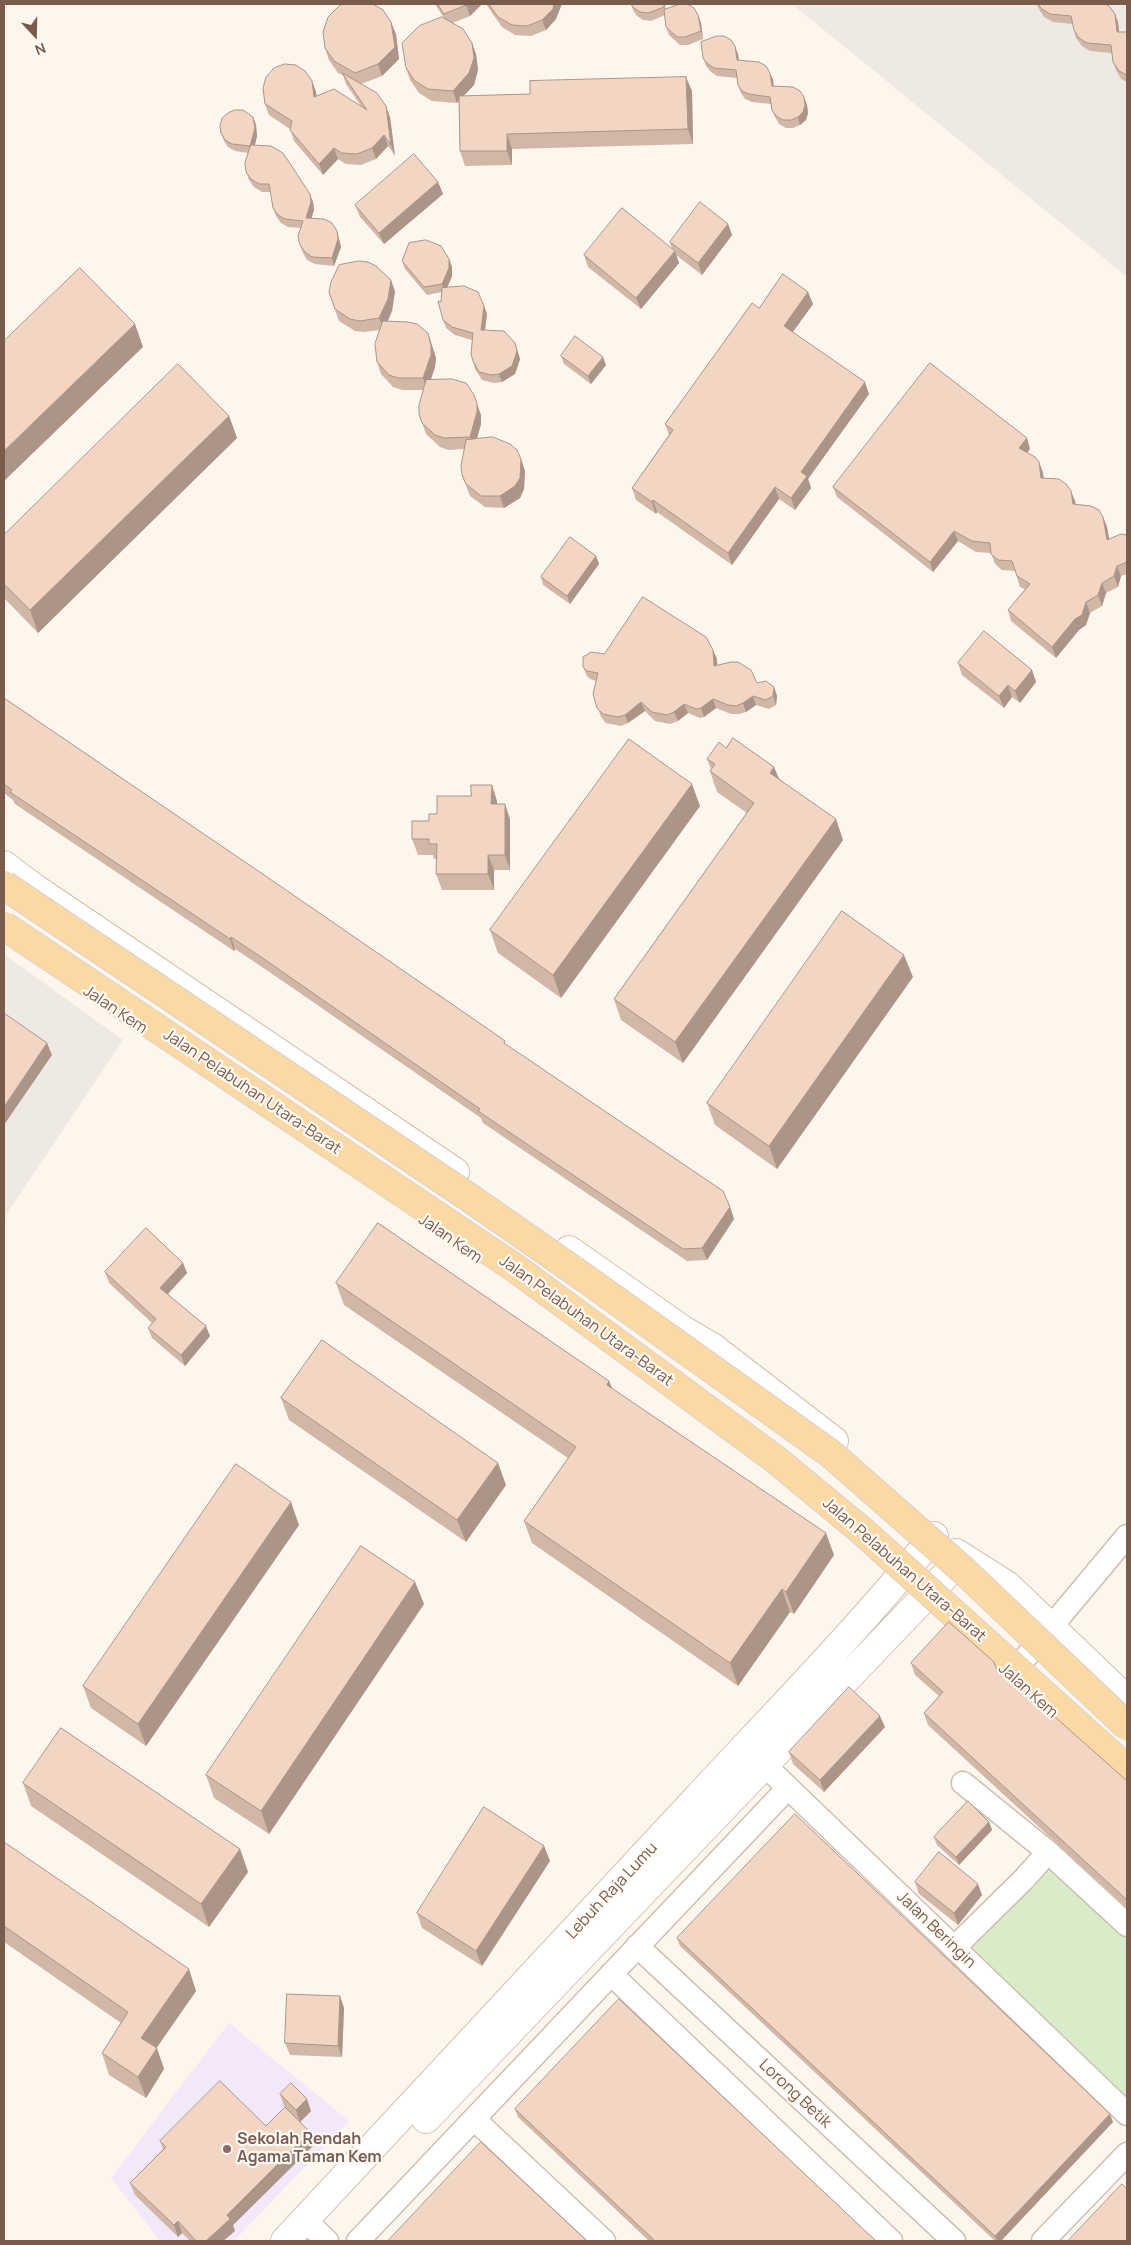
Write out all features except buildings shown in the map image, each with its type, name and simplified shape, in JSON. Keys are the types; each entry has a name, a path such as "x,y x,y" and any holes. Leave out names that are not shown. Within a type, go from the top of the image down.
{"main road":[{"name":"Jalan Pelabuhan Utara-Barat","path":"4,885 467,1196 830,1454 963,1570 1127,1726"},
{"name":"Jalan Pelabuhan Utara-Barat","path":"4,926 515,1268 775,1459 868,1537 1127,1769"}],"street":[{"path":"4,865 33,887 270,1045 683,1330 712,1347 837,1443 934,1536 962,1558 1008,1586 1052,1626 1127,1700"},
{"name":"Jalan Kem","path":"4,936 222,1082 657,1382 793,1482 1012,1675 1127,1781"},
{"name":"Lebuh Raja Lumu","path":"315,2234 445,2072 900,1577 934,1536"},
{"path":"1012,1675 1127,1536"},
{"name":"Lebuh Raja Lumu","path":"285,2241 315,2234 765,1766 962,1558"},
{"name":"Jalan Beringin","path":"745,1746 1127,2114"},
{"path":"963,1783 1048,1852 1127,1926"},
{"path":"358,2241 788,1788"},
{"path":"954,1948 1025,1878 1048,1852"},
{"name":"Lorong Betik","path":"636,1946 954,2241"},
{"path":"611,1974 891,2241"},
{"path":"474,2119 604,2241"},
{"path":"1043,2241 1127,2154"}],"shaded area":[{"path":"792,4 1127,4 1127,277"},
{"path":"4,954 123,1040 4,1218"},
{"name":"Sekolah Rendah Agama Taman Kem","path":"229,2023 349,2121 234,2241 160,2241 111,2178"}],"green space":[{"path":"1050,1867 1127,1938 1127,2101 969,1950"}],"place":[{"name":"Sekolah Rendah Agama Taman Kem","path":"227,2149"}]}
